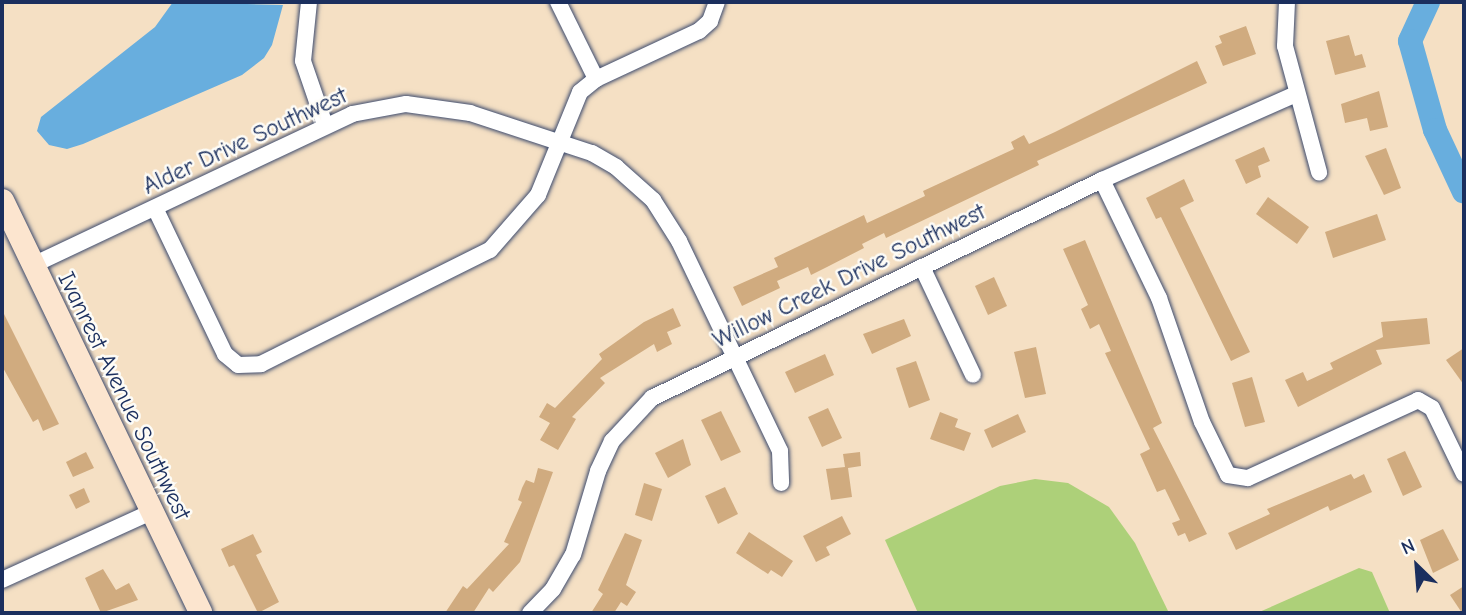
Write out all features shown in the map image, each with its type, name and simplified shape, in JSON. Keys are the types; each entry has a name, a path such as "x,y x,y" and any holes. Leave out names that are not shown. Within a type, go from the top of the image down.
{"street":[{"path":"309,2 302,39 303,61 326,125"},
{"path":"558,2 596,79"},
{"path":"1287,2 1285,46 1319,172"},
{"path":"155,208 222,348 238,365 271,360 490,250 534,202 571,104 596,79 699,31 715,8"},
{"name":"Willow Creek Drive Southwest","path":"530,613 553,589 573,555 597,471 623,426 652,398 1102,180 1296,94"},
{"name":"Alder Drive Southwest","path":"33,265 326,125 379,107 422,104 454,108 559,140 604,159 653,200 679,240 780,451 781,483"},
{"path":"1102,180 1162,305 1202,422 1228,475 1248,478 1418,400 1432,408 1464,474"},
{"name":"Ivanrest Avenue Southwest","path":"2,200 150,512 201,613"},
{"path":"922,267 973,375"},
{"path":"2,580 150,512"}],"green space":[{"path":"1035,479 1068,483 1109,507 1135,543 1169,613 918,613 885,540 1000,486"},
{"path":"1359,568 1372,572 1390,613 1257,613"}],"water":[{"path":"173,2 283,5 272,45 264,58 242,75 83,144 67,149 49,145 37,131 41,117 155,27"}],"building":[{"path":"1246,26 1256,54 1223,66 1215,46 1222,43 1219,36"},
{"path":"1349,35 1355,56 1362,54 1366,67 1335,75 1326,41"},
{"path":"1197,61 1207,83 1037,161 1039,165 886,238 884,233 862,244 864,248 811,275 808,267 777,281 780,288 742,306 733,287 778,267 774,258 864,215 867,223 925,196 923,191 1014,149 1011,142 1024,135 1029,144"},
{"path":"1379,91 1388,127 1370,131 1367,118 1345,123 1341,104"},
{"path":"1264,147 1270,161 1258,166 1261,177 1246,184 1235,160"},
{"path":"1386,148 1401,188 1384,195 1365,156"},
{"path":"1184,179 1194,201 1180,208 1250,352 1231,361 1161,217 1156,219 1146,198"},
{"path":"1268,197 1309,227 1297,244 1256,214"},
{"path":"1377,214 1386,240 1333,258 1325,232"},
{"path":"1085,240 1162,423 1153,428 1207,534 1189,542 1185,533 1178,536 1172,523 1180,520 1165,489 1157,492 1140,454 1150,449 1105,353 1111,351 1099,324 1090,329 1081,309 1088,305 1063,249"},
{"path":"994,277 1007,306 988,315 975,286"},
{"path":"673,308 681,326 667,332 672,344 657,352 654,344 600,378 605,383 572,417 576,419 558,450 540,440 550,423 539,417 547,403 555,408 602,359 599,354 644,322"},
{"path":"2,310 59,424 43,431 38,419 33,422 2,366"},
{"path":"1427,318 1430,344 1376,350 1382,364 1298,407 1285,380 1303,372 1307,381 1333,369 1330,363 1383,337 1381,322"},
{"path":"904,319 911,336 872,354 863,334"},
{"path":"1036,347 1046,394 1025,398 1014,352"},
{"path":"1464,348 1464,385 1446,360"},
{"path":"825,354 834,375 795,393 785,372"},
{"path":"916,361 930,400 909,408 896,368"},
{"path":"1252,377 1265,422 1245,427 1232,383"},
{"path":"828,408 842,438 822,447 808,417"},
{"path":"721,411 741,452 721,461 701,420"},
{"path":"940,412 958,419 955,427 971,433 964,451 930,439"},
{"path":"1018,414 1026,432 992,448 984,430"},
{"path":"683,439 691,465 668,478 655,453"},
{"path":"1405,451 1422,487 1403,496 1387,459"},
{"path":"86,452 94,468 73,477 66,462"},
{"path":"860,452 861,466 848,468 852,497 831,500 826,469 845,467 843,454"},
{"path":"538,468 553,472 520,562 493,592 489,588 473,613 445,613 463,586 467,589 509,544 504,542 522,502 518,500 522,488 526,480 534,483"},
{"path":"1351,474 1354,479 1364,474 1372,492 1330,511 1328,506 1236,550 1228,533 1270,514 1267,509"},
{"path":"644,483 662,489 652,521 635,515"},
{"path":"725,487 738,514 718,524 705,496"},
{"path":"84,488 90,502 76,509 69,495"},
{"path":"842,516 851,534 826,547 830,555 816,562 803,536"},
{"path":"1443,529 1459,560 1433,573 1420,540"},
{"path":"749,532 793,561 782,577 771,570 768,574 736,553"},
{"path":"625,533 642,540 626,585 636,592 627,606 621,602 614,613 591,613 603,594 598,590"},
{"path":"253,534 262,552 256,555 279,602 258,613 234,565 229,567 221,549"},
{"path":"103,569 116,590 129,583 138,600 101,613 85,578"},
{"path":"1464,586 1464,613 1462,613 1450,595"}],"waterway":[{"path":"1428,2 1410,41 1435,130 1464,192"}]}
